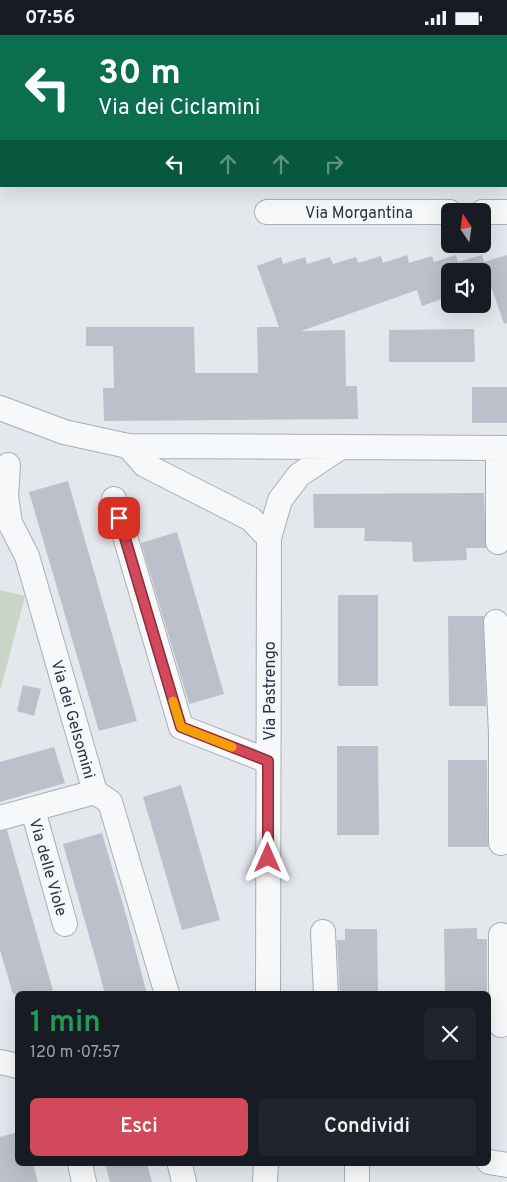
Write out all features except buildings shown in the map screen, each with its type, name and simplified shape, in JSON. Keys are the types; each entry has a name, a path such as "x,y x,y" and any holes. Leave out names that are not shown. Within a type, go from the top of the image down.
{"street":[{"name":"Via Morgantina","path":"267,212 441,212"},
{"path":"491,212 507,212"},
{"path":"0,408 64,433 128,446 502,448 498,542"},
{"path":"128,446 144,465 251,519 269,538"},
{"name":"Via Pastrengo","path":"268,991 269,538 280,500 299,475 341,447"},
{"name":"Via dei Gelsomini","path":"8,465 5,521 27,556 95,793 110,802 165,991"},
{"path":"114,499 181,727 268,761"},
{"path":"496,622 501,734 501,843"},
{"path":"0,818 95,793"},
{"name":"Via delle Viole","path":"33,809 65,924"},
{"path":"323,932 326,991"},
{"path":"499,1025 501,935"},
{"path":"491,1162 507,1165"},
{"path":"80,1166 84,1182"},
{"path":"265,1182 266,1166"},
{"path":"356,1166 356,1182"}],"green space":[{"path":"0,590 25,596 0,691"}],"slow traffic":[{"path":"173,701 181,727 232,747"}],"route":[{"path":"119,518 181,727 268,761 268,858"}]}
